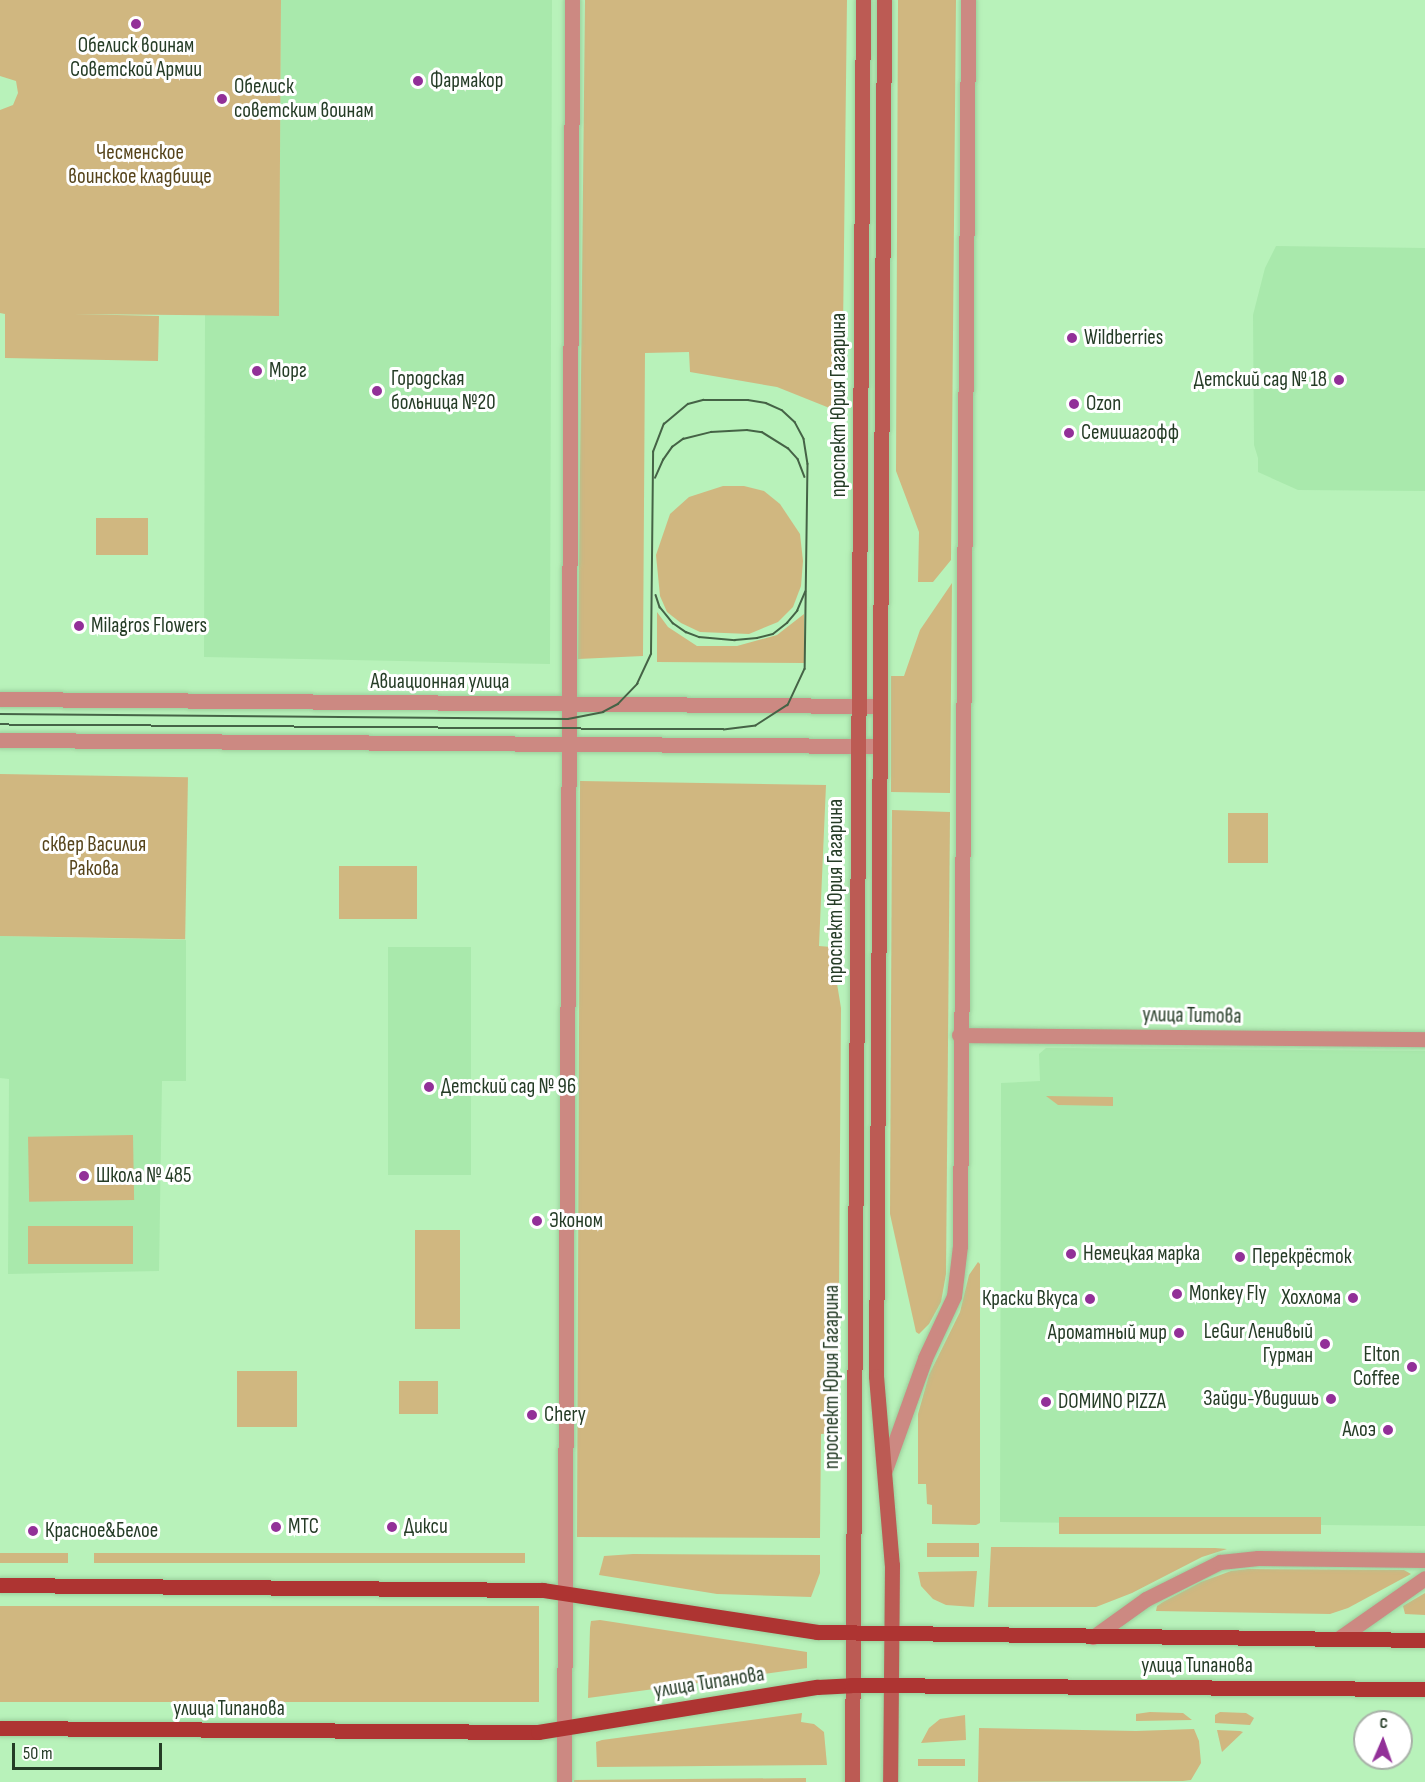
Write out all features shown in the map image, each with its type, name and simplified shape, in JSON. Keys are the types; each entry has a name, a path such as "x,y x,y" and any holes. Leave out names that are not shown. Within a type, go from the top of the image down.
{"main road":[{"name":"проспект Юрия Гагарина","path":"852,1782 863,0"},
{"name":"проспект Юрия Гагарина","path":"884,0 876,1376 892,1565 890,1782"},
{"name":"улица Типанова","path":"0,1586 543,1590 817,1632 852,1634 1425,1640"},
{"name":"улица Типанова","path":"0,1728 537,1732 817,1687 851,1686 1425,1689"}],"street":[{"path":"564,1782 572,0"},
{"name":"проспект Юрия Гагарина","path":"885,1470 917,1379 954,1296 958,1273 968,0"},
{"name":"Авиационная улица","path":"0,699 879,706"},
{"path":"0,740 879,746"},
{"name":"улица Титова","path":"959,1035 1425,1039"},
{"path":"1093,1637 1146,1599 1220,1562 1258,1558 1425,1560"},
{"path":"1338,1639 1425,1578"}],"shaded area":[{"name":"Городская больница №20","path":"281,0 552,0 550,664 204,657 205,315 279,316"},
{"name":"Детский сад № 18","path":"1276,246 1425,248 1425,491 1298,490 1258,472 1258,458 1254,445 1253,315 1265,268"},
{"name":"Школа № 485","path":"0,936 186,940 186,1081 162,1081 159,1271 8,1274 9,1079 0,1078"},
{"name":"Детский сад № 96","path":"388,947 471,947 471,1175 388,1175"},
{"path":"1046,1048 1425,1051 1425,1526 1000,1522 1001,1083 1040,1081 1039,1054"}],"green space":[{"name":"Чесменское воинское кладбище","path":"0,0 281,0 279,316 74,314 159,316 158,361 5,358 5,314 0,313 0,110 13,105 18,93 16,81 0,76"},
{"path":"585,0 847,0 842,413 777,387 690,372 689,352 645,353 643,656 578,659"},
{"path":"898,0 956,0 951,560 933,582 918,582 919,532 896,471"},
{"path":"723,486 744,486 764,491 780,504 800,534 803,561 801,586 793,607 778,622 749,634 700,632 681,623 667,612 660,596 656,555 670,514 689,497"},
{"path":"96,518 148,518 148,555 96,555"},
{"path":"952,583 950,793 891,792 891,676 904,676 920,630"},
{"path":"657,612 668,627 697,646 737,646 777,635 804,614 804,663 657,662"},
{"name":"сквер Василия Ракова","path":"0,774 188,777 185,939 0,936"},
{"path":"580,781 826,785 819,946 831,947 841,1008 838,1433 821,1434 820,1538 577,1537"},
{"path":"892,810 950,812 946,1274 941,1302 929,1324 919,1334 916,1332 890,1214"},
{"path":"1228,813 1268,813 1268,863 1228,863"},
{"path":"339,866 417,866 417,919 339,919"},
{"path":"1046,1096 1113,1097 1113,1106 1058,1105"},
{"path":"133,1135 134,1200 29,1202 28,1137"},
{"path":"28,1226 133,1226 133,1264 28,1264"},
{"path":"415,1230 460,1230 460,1329 415,1329"},
{"path":"978,1262 980,1264 980,1523 976,1525 932,1524 932,1505 927,1504 926,1484 918,1484 918,1414 929,1375 960,1312 969,1275"},
{"path":"237,1371 297,1371 297,1427 237,1427"},
{"path":"399,1381 438,1381 438,1414 399,1414"},
{"path":"1059,1517 1321,1517 1321,1534 1059,1534"},
{"path":"927,1543 979,1543 979,1557 927,1557"},
{"path":"991,1547 1227,1549 1202,1557 1132,1593 1096,1607 988,1607"},
{"path":"0,1553 68,1553 68,1563 0,1563"},
{"path":"94,1553 525,1553 525,1563 94,1563"},
{"path":"633,1554 820,1555 820,1573 811,1597 717,1594 599,1575 604,1556"},
{"path":"1248,1569 1404,1570 1411,1574 1348,1608 1330,1614 1156,1611 1157,1606 1163,1602 1201,1582 1231,1571"},
{"path":"977,1571 974,1607 946,1605 933,1599 921,1586 918,1572"},
{"path":"1425,1593 1425,1615 1405,1614 1403,1606"},
{"path":"0,1606 539,1606 539,1702 0,1702"},
{"path":"600,1620 807,1652 807,1668 588,1698 591,1621"},
{"path":"1220,1712 1246,1713 1254,1718 1250,1725 1215,1723 1215,1715"},
{"path":"802,1713 801,1722 814,1724 824,1732 827,1765 597,1767 596,1742 602,1740"},
{"path":"1183,1713 1192,1720 1136,1721 1136,1714"},
{"path":"965,1715 966,1740 921,1743 929,1728 940,1719"},
{"path":"979,1728 1136,1731 1194,1729 1199,1741 1201,1763 1191,1780 1183,1781 978,1782"},
{"path":"1217,1730 1240,1731 1243,1732 1222,1752"},
{"path":"918,1759 965,1759 965,1766 918,1766"},
{"path":"806,1778 806,1782 574,1782 574,1780"}],"tram line":[{"path":"0,714 568,719 603,712 618,704 637,684 651,654 653,452 664,424 688,404 703,400 748,400 766,403 782,410 795,422 804,439 808,464 805,669 788,705 756,726 724,730 0,725"},
{"path":"655,478 672,447 683,439 711,432 747,430 762,432 788,448 798,459 805,477"},
{"path":"656,595 660,607 673,623 686,632 699,637 735,640 773,634 797,611 805,592"}],"place":[{"name":"Обелиск воинам Советской Армии","path":"136,24"},
{"name":"Фармакор","path":"418,81"},
{"name":"Обелиск советским воинам","path":"222,99"},
{"name":"Wildberries","path":"1072,338"},
{"name":"Морг","path":"257,371"},
{"name":"Детский сад № 18","path":"1339,380"},
{"name":"Городская больница №20","path":"377,391"},
{"name":"Ozon","path":"1074,404"},
{"name":"Семишагофф","path":"1069,433"},
{"name":"Milagros Flowers","path":"79,626"},
{"name":"Детский сад № 96","path":"429,1087"},
{"name":"Школа № 485","path":"84,1176"},
{"name":"Эконом","path":"537,1221"},
{"name":"Немецкая марка","path":"1071,1254"},
{"name":"Перекрёсток","path":"1240,1257"},
{"name":"Monkey Fly","path":"1177,1294"},
{"name":"Хохлома","path":"1353,1298"},
{"name":"Краски Вкуса","path":"1090,1299"},
{"name":"Ароматный мир","path":"1179,1333"},
{"name":"LeGur Ленивый Гурман","path":"1325,1344"},
{"name":"Elton Coffee","path":"1412,1367"},
{"name":"Зайди-Увидишь","path":"1331,1399"},
{"name":"DOMИNO PIZZA","path":"1046,1402"},
{"name":"Chery","path":"532,1415"},
{"name":"Алоэ","path":"1388,1430"},
{"name":"МТС","path":"276,1527"},
{"name":"Дикси","path":"392,1527"},
{"name":"Красное&Белое","path":"33,1531"}]}
